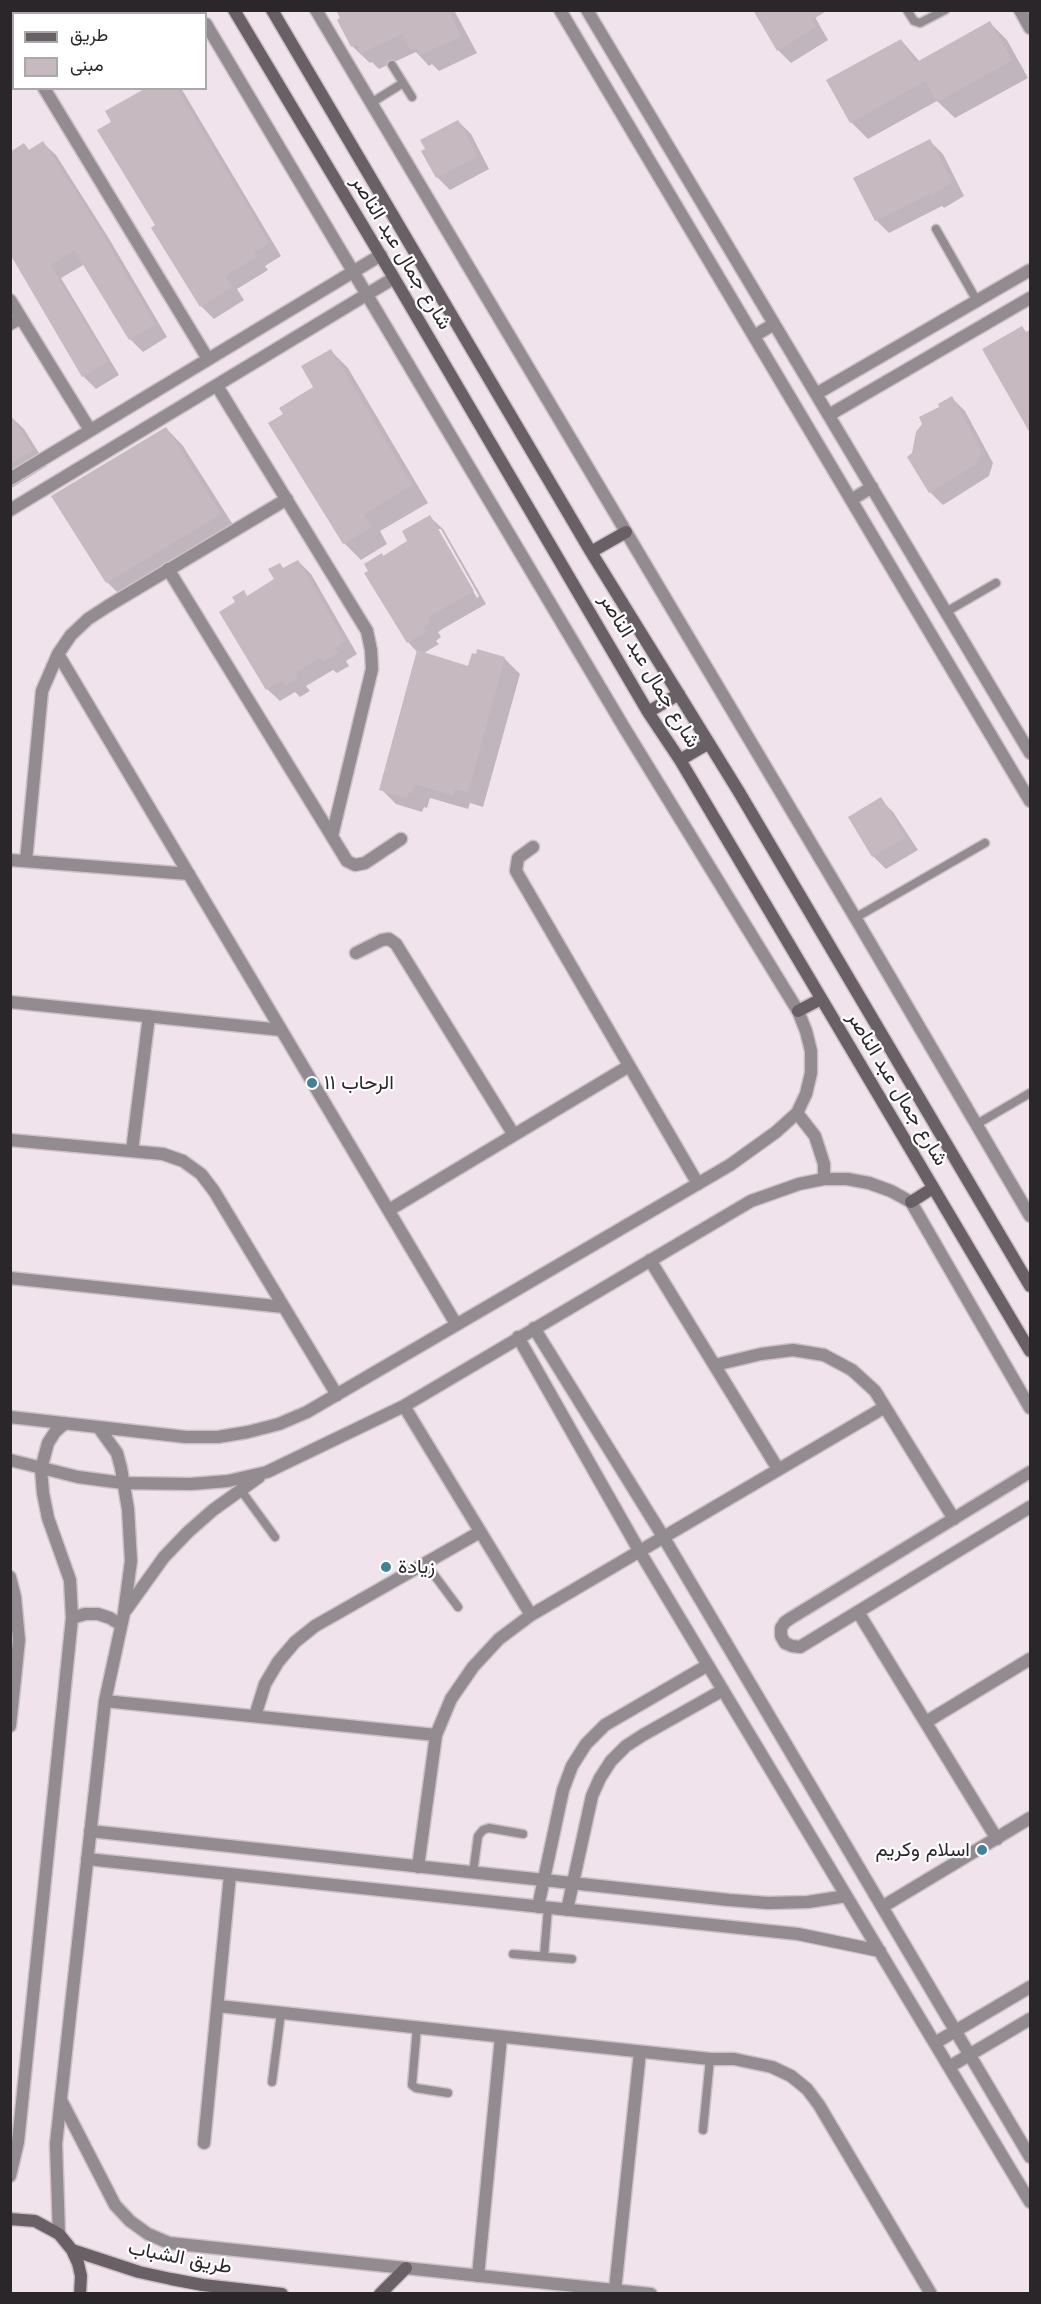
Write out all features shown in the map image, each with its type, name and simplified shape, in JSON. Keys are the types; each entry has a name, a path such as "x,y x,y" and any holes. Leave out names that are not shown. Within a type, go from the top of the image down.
{"main road":[{"name":"شارع جمال عبد الناصر","path":"234,10 381,255 648,712 680,760 1030,1351"},
{"name":"شارع جمال عبد الناصر","path":"272,10 591,552 709,743 1030,1286"},
{"path":"591,552 626,532"},
{"path":"648,712 679,694"},
{"path":"680,760 709,743"},
{"path":"798,1011 821,999"},
{"path":"911,1202 933,1188"},
{"path":"10,2219 35,2221 59,2234 72,2250 81,2276 80,2294"},
{"name":"طريق الشباب","path":"72,2250 139,2272 171,2279 282,2294"},
{"path":"380,2294 406,2268"}],"street":[{"path":"316,10 1030,1216"},
{"path":"560,10 1030,801"},
{"path":"587,10 1030,753"},
{"path":"1020,10 1030,28"},
{"path":"10,1417 186,1437 218,1437 279,1424 308,1412 754,1150 797,1113 806,1094 811,1073 811,1052 798,1011 626,729 207,26"},
{"path":"45,90 208,359"},
{"path":"10,479 381,255"},
{"path":"816,394 1030,270"},
{"path":"10,510 394,278"},
{"path":"829,415 1030,298"},
{"path":"10,300 16,321 90,430"},
{"path":"754,336 774,324"},
{"path":"217,386 367,631 372,669 332,836"},
{"path":"851,500 872,487"},
{"path":"26,861 42,691 58,654 71,635 88,618 287,499"},
{"path":"168,569 347,861 355,865 365,863 400,839"},
{"path":"58,654 456,1324"},
{"path":"533,847 518,858 516,871 698,1184"},
{"path":"10,860 189,874"},
{"path":"356,953 382,940 390,939 396,944 514,1135"},
{"path":"10,1002 281,1030"},
{"path":"132,1151 149,1016"},
{"path":"388,1210 629,1066"},
{"path":"797,1113 815,1136 824,1164 824,1179"},
{"path":"10,1140 163,1154 183,1161 201,1174 214,1191 336,1395"},
{"path":"122,1619 150,1575 188,1532 240,1489 267,1472 404,1406 751,1201 799,1184 824,1179 847,1179 869,1183 911,1202 1030,1408"},
{"path":"650,1260 778,1470"},
{"path":"10,1278 284,1307"},
{"path":"534,1328 664,1538 1030,2157"},
{"path":"518,1337 640,1552 1030,2202"},
{"path":"715,1365 761,1354 793,1350 824,1355 852,1370 875,1391 954,1519"},
{"path":"404,1406 531,1615"},
{"path":"418,1867 436,1735 452,1699 473,1667 499,1638 531,1615 885,1407"},
{"path":"10,2176 18,2142 72,1618 70,1580 48,1518 41,1469 48,1443 65,1423"},
{"path":"59,2234 56,2144 105,1701 129,1587 131,1535 123,1483 117,1453 99,1428"},
{"path":"10,1460 78,1477 123,1483 190,1484 228,1481 267,1472"},
{"path":"1030,1472 785,1622 781,1628 781,1636 785,1643 792,1647 800,1647 1030,1507"},
{"path":"255,1716 265,1684 278,1662 295,1642 315,1626 480,1532"},
{"path":"10,1577 15,1597 19,1640 10,1725"},
{"path":"858,1612 997,1839"},
{"path":"72,1618 85,1614 98,1614 122,1619"},
{"path":"926,1722 1029,1664"},
{"path":"543,1908 543,1880 562,1790 572,1766 586,1743 605,1725 708,1665"},
{"path":"567,1910 592,1796 611,1761 626,1746 643,1735 723,1689"},
{"path":"105,1701 436,1735"},
{"path":"882,1907 1030,1818"},
{"path":"90,1831 768,1903 808,1902 846,1896"},
{"path":"87,1859 798,1934 880,1952"},
{"path":"204,2143 230,1875"},
{"path":"935,2043 1030,1987"},
{"path":"218,2006 640,2052 734,2059 772,2067 791,2076 807,2088 819,2105 931,2294"},
{"path":"949,2067 1030,2019"},
{"path":"478,2276 501,2037"},
{"path":"615,2290 640,2052"},
{"path":"61,2100 115,2205 130,2222 148,2234 169,2243 651,2294"}],"lane":[{"path":"907,10 914,21 920,23 945,10"},
{"path":"392,64 412,97"},
{"path":"370,103 403,83"},
{"path":"936,229 977,301"},
{"path":"946,612 996,583"},
{"path":"855,918 986,843"},
{"path":"976,1124 1030,1093"},
{"path":"240,1489 275,1538"},
{"path":"426,1564 458,1607"},
{"path":"473,1873 478,1836 483,1830 489,1828 523,1834"},
{"path":"543,1908 544,1956"},
{"path":"513,1954 572,1959"},
{"path":"272,2082 281,2013"},
{"path":"417,2027 412,2085 416,2088 448,2093"},
{"path":"703,2130 710,2059"}],"building":[{"path":"336,10 448,10 461,36 420,55 416,47 411,50 402,34 361,53 356,44 351,47 337,20 340,18"},
{"path":"753,10 828,10 812,20 816,27 777,51"},
{"path":"990,21 1012,60 937,102 925,81 850,123 826,80 901,39 915,63"},
{"path":"142,90 178,90 269,243 254,252 256,257 225,276 232,287 200,307 151,228 155,225 97,130 111,122 105,111"},
{"path":"458,120 478,156 436,178 421,151 425,149 420,140"},
{"path":"930,139 952,182 931,196 929,194 875,221 853,178"},
{"path":"43,141 95,222 155,324 129,340 74,250 50,265 108,361 82,377 10,254 10,152 24,143 29,150"},
{"path":"1022,326 1026,332 1030,330 1030,433 982,349"},
{"path":"331,349 412,485 364,514 371,527 343,544 268,423 283,414 279,408 313,387 301,366"},
{"path":"952,396 981,450 976,464 929,493 907,457 912,453 916,432 922,424 919,417 939,407 938,404"},
{"path":"10,414 33,450 10,464"},
{"path":"166,427 221,514 106,583 51,496"},
{"path":"430,515 474,591 431,615 427,619 430,624 424,627 427,631 407,643 364,573 368,571 364,564 382,553 383,556 407,541 402,531"},
{"path":"298,560 345,641 335,648 338,653 323,661 320,657 295,673 298,678 286,686 282,680 266,690 219,612 235,602 232,597 244,590 247,596 274,579 268,569 280,563 283,568"},
{"path":"477,649 505,657 468,792 455,789 453,795 415,784 412,793 409,792 407,798 379,790 417,650 468,666 472,653 476,654"},
{"path":"881,797 906,837 872,857 848,817"}],"place":[{"name":"الرحاب ١١","path":"312,1083"},
{"name":"زيادة","path":"386,1567"},
{"name":"اسلام وكريم","path":"982,1850"}]}
